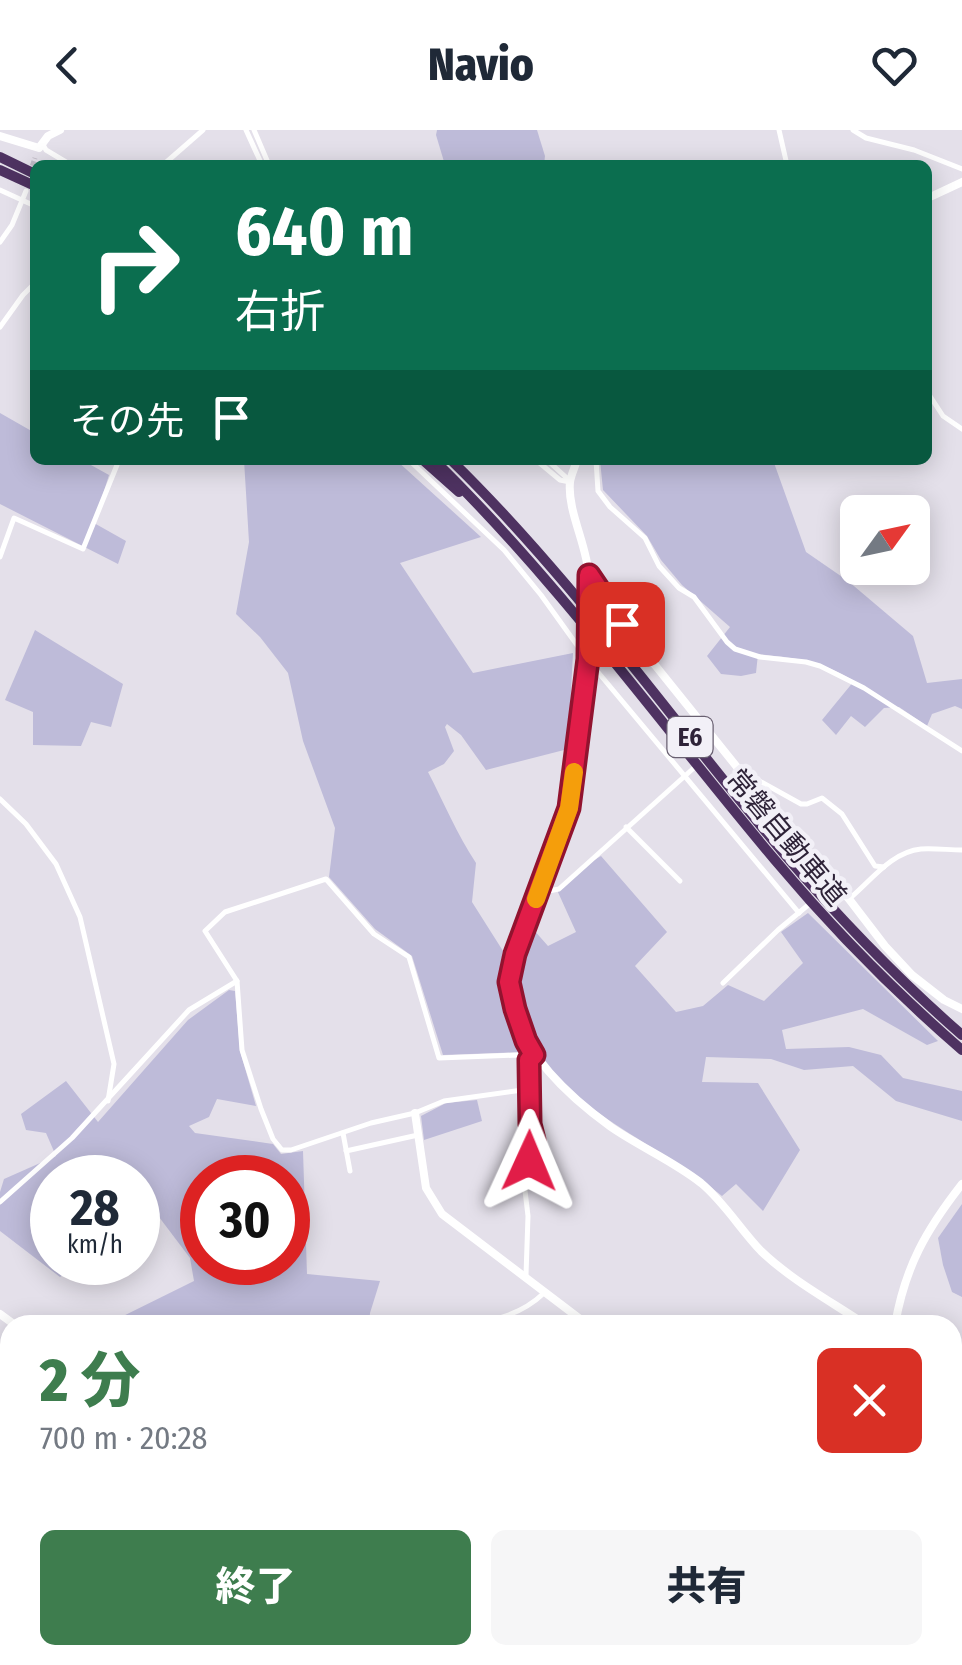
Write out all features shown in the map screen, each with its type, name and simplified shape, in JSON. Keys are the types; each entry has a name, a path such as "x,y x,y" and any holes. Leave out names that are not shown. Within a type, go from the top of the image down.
{"highway":[{"path":"0,157 30,165"},
{"path":"0,170 30,188"},
{"path":"428,465 508,536"},
{"name":"常磐自動車道","path":"439,465 550,583 786,874 860,954 929,1014 962,1035"},
{"name":"常磐自動車道","path":"456,465 558,576 826,901 962,1050"}],"street":[{"path":"36,160 40,145 60,130"},
{"path":"169,160 203,130"},
{"path":"246,130 263,160"},
{"path":"254,130 264,160"},
{"path":"780,130 786,160"},
{"path":"853,130 866,138 914,150 962,169"},
{"path":"0,136 40,145 63,160"},
{"path":"932,196 962,182"},
{"path":"0,242 30,188"},
{"path":"0,190 30,204"},
{"path":"0,326 30,288"},
{"path":"932,399 942,416 962,429"},
{"path":"0,557 14,518 83,550 117,465"},
{"path":"414,465 504,550 588,659 800,912"},
{"path":"542,465 560,480 570,482"},
{"path":"553,465 570,482"},
{"path":"526,1278 528,1216 524,1182 534,1140 530,1124 532,1057 509,982 515,954 569,808 588,659 589,575 570,482 575,465"},
{"path":"596,465 598,491 610,507 645,538 659,566 694,597 735,649 820,666 864,688 962,751"},
{"path":"589,575 622,624 720,748 885,946 912,974 962,1009"},
{"path":"538,893 558,889 720,748"},
{"path":"748,780 754,778 801,804 822,798 842,814 874,866 884,866"},
{"path":"0,799 26,824 56,864 80,916 114,1064 108,1100"},
{"path":"626,827 680,881"},
{"path":"848,899 902,855 920,849 962,850"},
{"path":"530,1089 444,1101 415,1113 282,1150 260,1109 242,1050 237,981 205,931 225,912 326,879 374,934 409,957 439,1058 532,1057 610,1126 700,1182 763,1253 851,1315"},
{"path":"723,983 833,884"},
{"path":"0,1202 72,1138 188,1010 237,981"},
{"path":"415,1113 424,1176 432,1201 448,1220 574,1315"},
{"path":"342,1133 350,1171"},
{"path":"346,1151 418,1135"},
{"path":"897,1315 909,1267 939,1214 962,1184"},
{"path":"510,1315 532,1305 544,1293"}],"shaded area":[{"path":"437,130 537,130 545,160 444,160"},
{"path":"0,413 30,430 30,465 91,465 109,475 94,523 126,541 118,564 0,504"},
{"path":"244,465 402,465 481,537 400,563 473,673 573,653 568,749 486,770 461,735 447,724 454,751 444,764 428,772 476,863 472,902 503,951 497,985 521,1052 443,1055 412,956 375,929 329,877 335,828 303,741 288,673 236,614 249,542"},
{"path":"600,465 775,465 806,552 840,575 840,585 853,585 913,636 927,683 962,679 962,709 955,706 932,714 927,726 899,707 884,708 865,727 851,716 836,735 822,720 854,681 842,674 808,661 758,654 756,673 721,674 707,656 730,627 682,585 647,536 603,490"},
{"path":"35,630 123,684 111,727 91,722 81,746 33,745 33,712 5,700"},
{"path":"601,856 667,932 635,966 676,1012 703,1006 728,985 764,1001 803,963 781,932 808,913 938,1041 927,1045 863,1009 782,1030 786,1049 849,1047 881,1055 903,1078 962,1091 962,1121 896,1101 853,1066 804,1070 771,1059 706,1057 702,1082 758,1083 800,1150 763,1211 736,1184 722,1196 608,1119 556,1076 536,1049 521,1013 514,980 533,929 548,946 576,932 557,890"},
{"path":"229,990 235,991 240,1051 256,1106 217,1099 209,1117 189,1126 195,1133 273,1144 281,1154 303,1151 303,1155 180,1155 180,1245 160,1218 160,1155 56,1155 46,1133 26,1130 21,1114 66,1081 98,1122 188,1020"},
{"path":"477,1100 482,1121 424,1140 421,1116 446,1103"},
{"path":"30,1168 30,1254 0,1231 4,1179"},
{"path":"962,1204 962,1297 952,1292 938,1238"},
{"path":"310,1274 380,1281 370,1315 125,1315 186,1285 310,1285"}],"slow traffic":[{"path":"536,899 569,808 574,772"}],"route":[{"path":"529,1161 534,1140 529,1060 534,1055 515,1009 509,982 515,954 569,808 588,659 589,575 622,624"}]}
